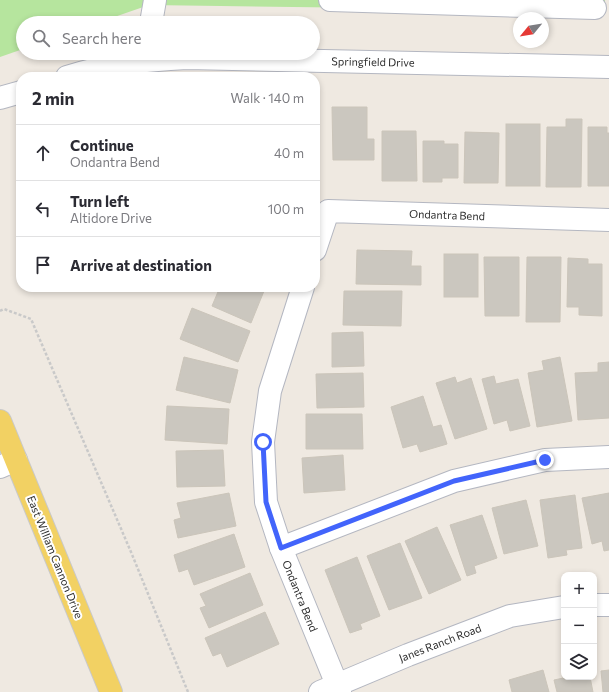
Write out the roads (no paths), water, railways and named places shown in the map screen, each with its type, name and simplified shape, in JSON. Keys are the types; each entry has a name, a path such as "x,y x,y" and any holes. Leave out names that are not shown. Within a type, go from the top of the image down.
{"main road":[{"name":"East William Cannon Drive","path":"0,421 8,463 111,692"}],"street":[{"path":"152,16 155,0"},
{"path":"330,0 493,3 595,8"},
{"name":"Springfield Drive","path":"87,72 133,60"},
{"name":"Springfield Drive","path":"281,60 609,67"},
{"path":"0,98 16,93"},
{"name":"Ondantra Bend","path":"320,235 328,211 609,220"},
{"name":"Ondantra Bend","path":"301,292 270,391 263,442 266,502 332,690"},
{"path":"281,548 454,481 545,460 609,457"},
{"path":"597,606 609,605"},
{"name":"Janes Ranch Road","path":"332,690 510,616 561,608"}]}
